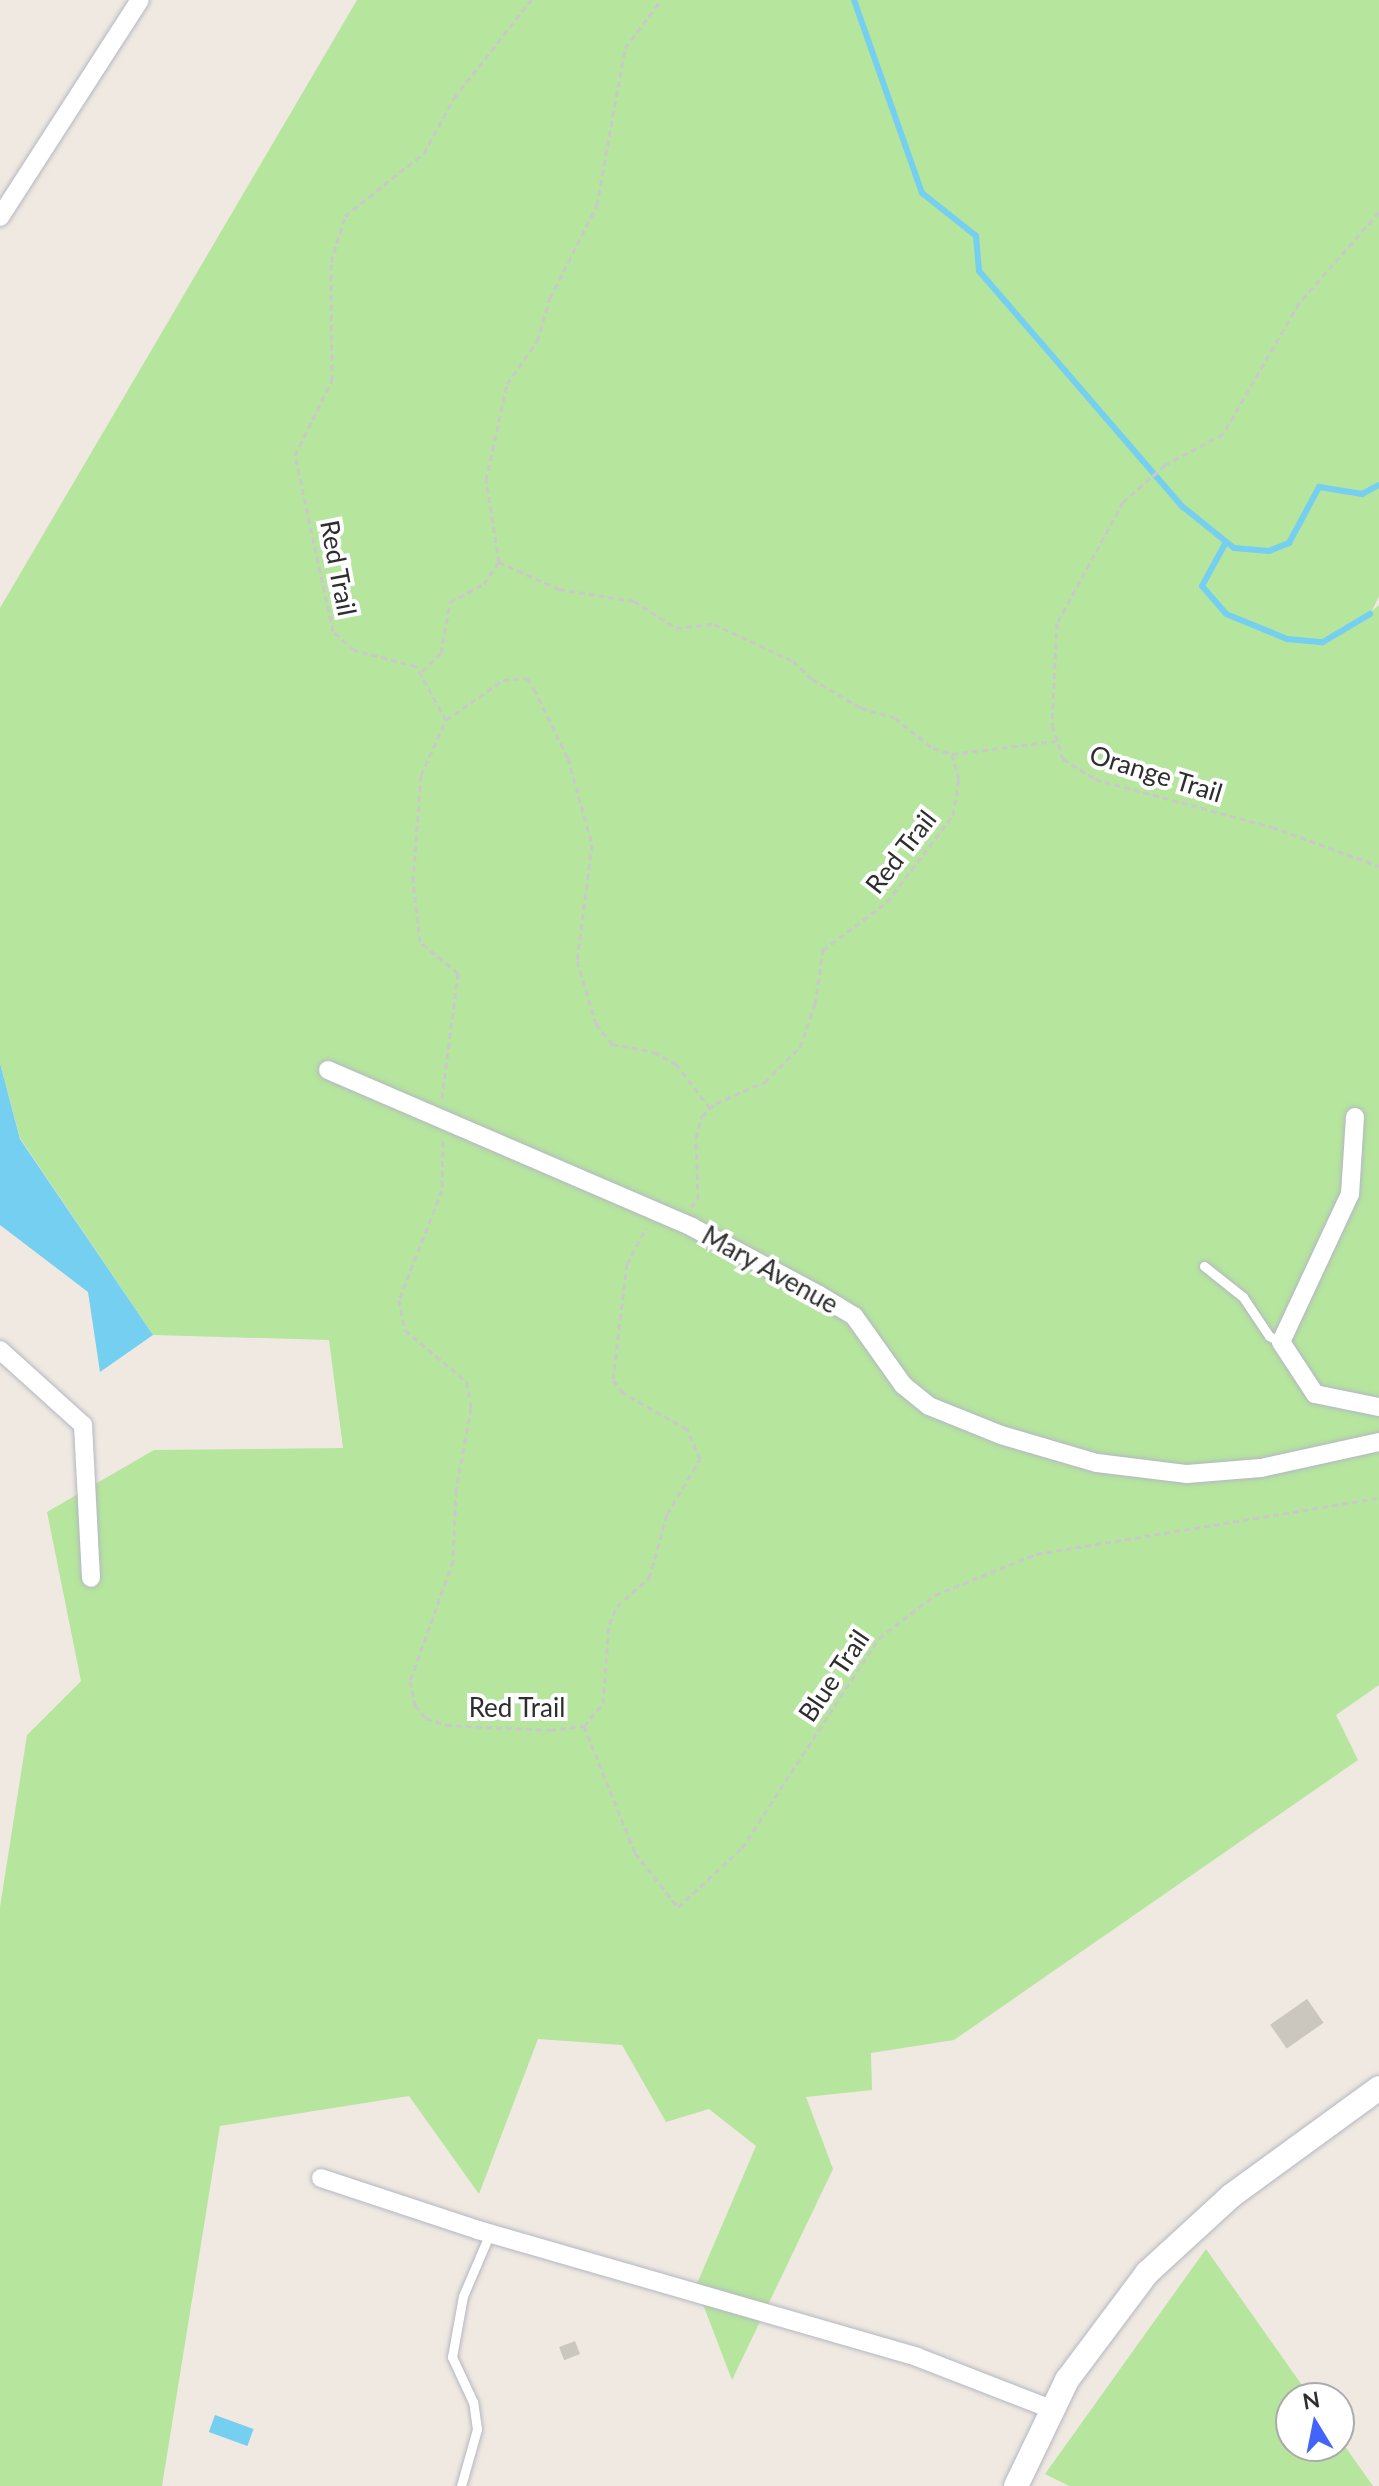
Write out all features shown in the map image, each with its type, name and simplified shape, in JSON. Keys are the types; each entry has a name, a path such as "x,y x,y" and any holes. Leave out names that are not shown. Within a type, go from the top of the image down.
{"street":[{"path":"0,217 140,0"},
{"name":"Mary Avenue","path":"328,1070 674,1219 854,1316 903,1385 929,1406 1001,1435 1097,1463 1187,1474 1261,1468 1379,1442"},
{"path":"1355,1117 1350,1194 1281,1342 1315,1394 1379,1407"},
{"path":"0,1350 83,1425 91,1578"},
{"path":"1016,2486 1051,2409 1116,2308 1182,2237 1376,2095"},
{"path":"321,2178 490,2233 917,2357 1051,2409"}],"lane":[{"path":"1204,1266 1243,1297 1269,1336 1281,1342"},
{"path":"461,2486 477,2429 473,2402 452,2357 463,2296 490,2233"}],"path":[{"name":"Red Trail","path":"422,671 411,662 354,650 333,631 295,455 332,380 331,262 345,216 424,153 454,98 531,0"},
{"path":"661,0 625,48 597,205 550,298 537,341 507,384 486,480 499,562 484,584 450,602 441,653 422,671 425,691 446,720 503,680 527,678 568,758 592,844 577,961 596,1024 612,1044 654,1052 676,1064 710,1108"},
{"name":"Orange Trail","path":"1379,212 1299,303 1223,434 1165,465 1123,502 1057,623 1055,741 1063,759 1095,779 1272,827 1379,866"},
{"path":"499,562 559,589 634,601 676,628 714,624 793,661 861,708 895,718 915,737 952,754 1055,741"},
{"name":"Red Trail","path":"446,720 421,775 413,881 420,942 458,973 440,1086 444,1118 442,1190 405,1278 399,1318 467,1382 471,1408 456,1490 453,1561 410,1681 415,1705 446,1725 513,1731 584,1726 603,1703 609,1624 617,1606 649,1578 667,1514 700,1459 687,1429 623,1393 613,1379 635,1242 646,1228 674,1219 698,1199 696,1138 710,1108 765,1082 800,1047 815,1004 823,950 887,902 953,815 959,779 952,754"},
{"name":"Blue Trail","path":"584,1726 635,1853 678,1907 742,1848 879,1638 935,1595 1036,1554 1379,1498"}],"green space":[{"path":"357,0 1379,0 1379,596 1372,611 1379,605 1379,1685 1336,1715 1358,1760 954,2040 871,2053 872,2090 806,2097 833,2169 732,2380 696,2286 756,2146 709,2109 666,2122 622,2045 538,2039 479,2194 409,2096 220,2126 162,2486 0,2486 0,1907 27,1735 81,1681 47,1512 154,1450 343,1448 329,1340 153,1335 20,1138 0,1063 0,608"},
{"path":"1206,2249 1300,2382 1275,2382 1275,2462 1355,2461 1373,2486 1069,2486 1045,2474"}],"water":[{"path":"0,1063 20,1139 153,1335 100,1372 88,1292 0,1225"},
{"path":"215,2415 254,2429 247,2446 209,2432"}],"building":[{"path":"1307,1999 1324,2023 1287,2049 1270,2025"},
{"path":"575,2341 580,2354 564,2360 559,2347"}],"waterway":[{"path":"854,0 922,193 976,236 979,271 1183,507 1234,548 1269,551 1289,543 1319,487 1362,494 1379,485"},
{"path":"1226,542 1202,586 1226,614 1287,639 1323,642 1370,614"}]}
